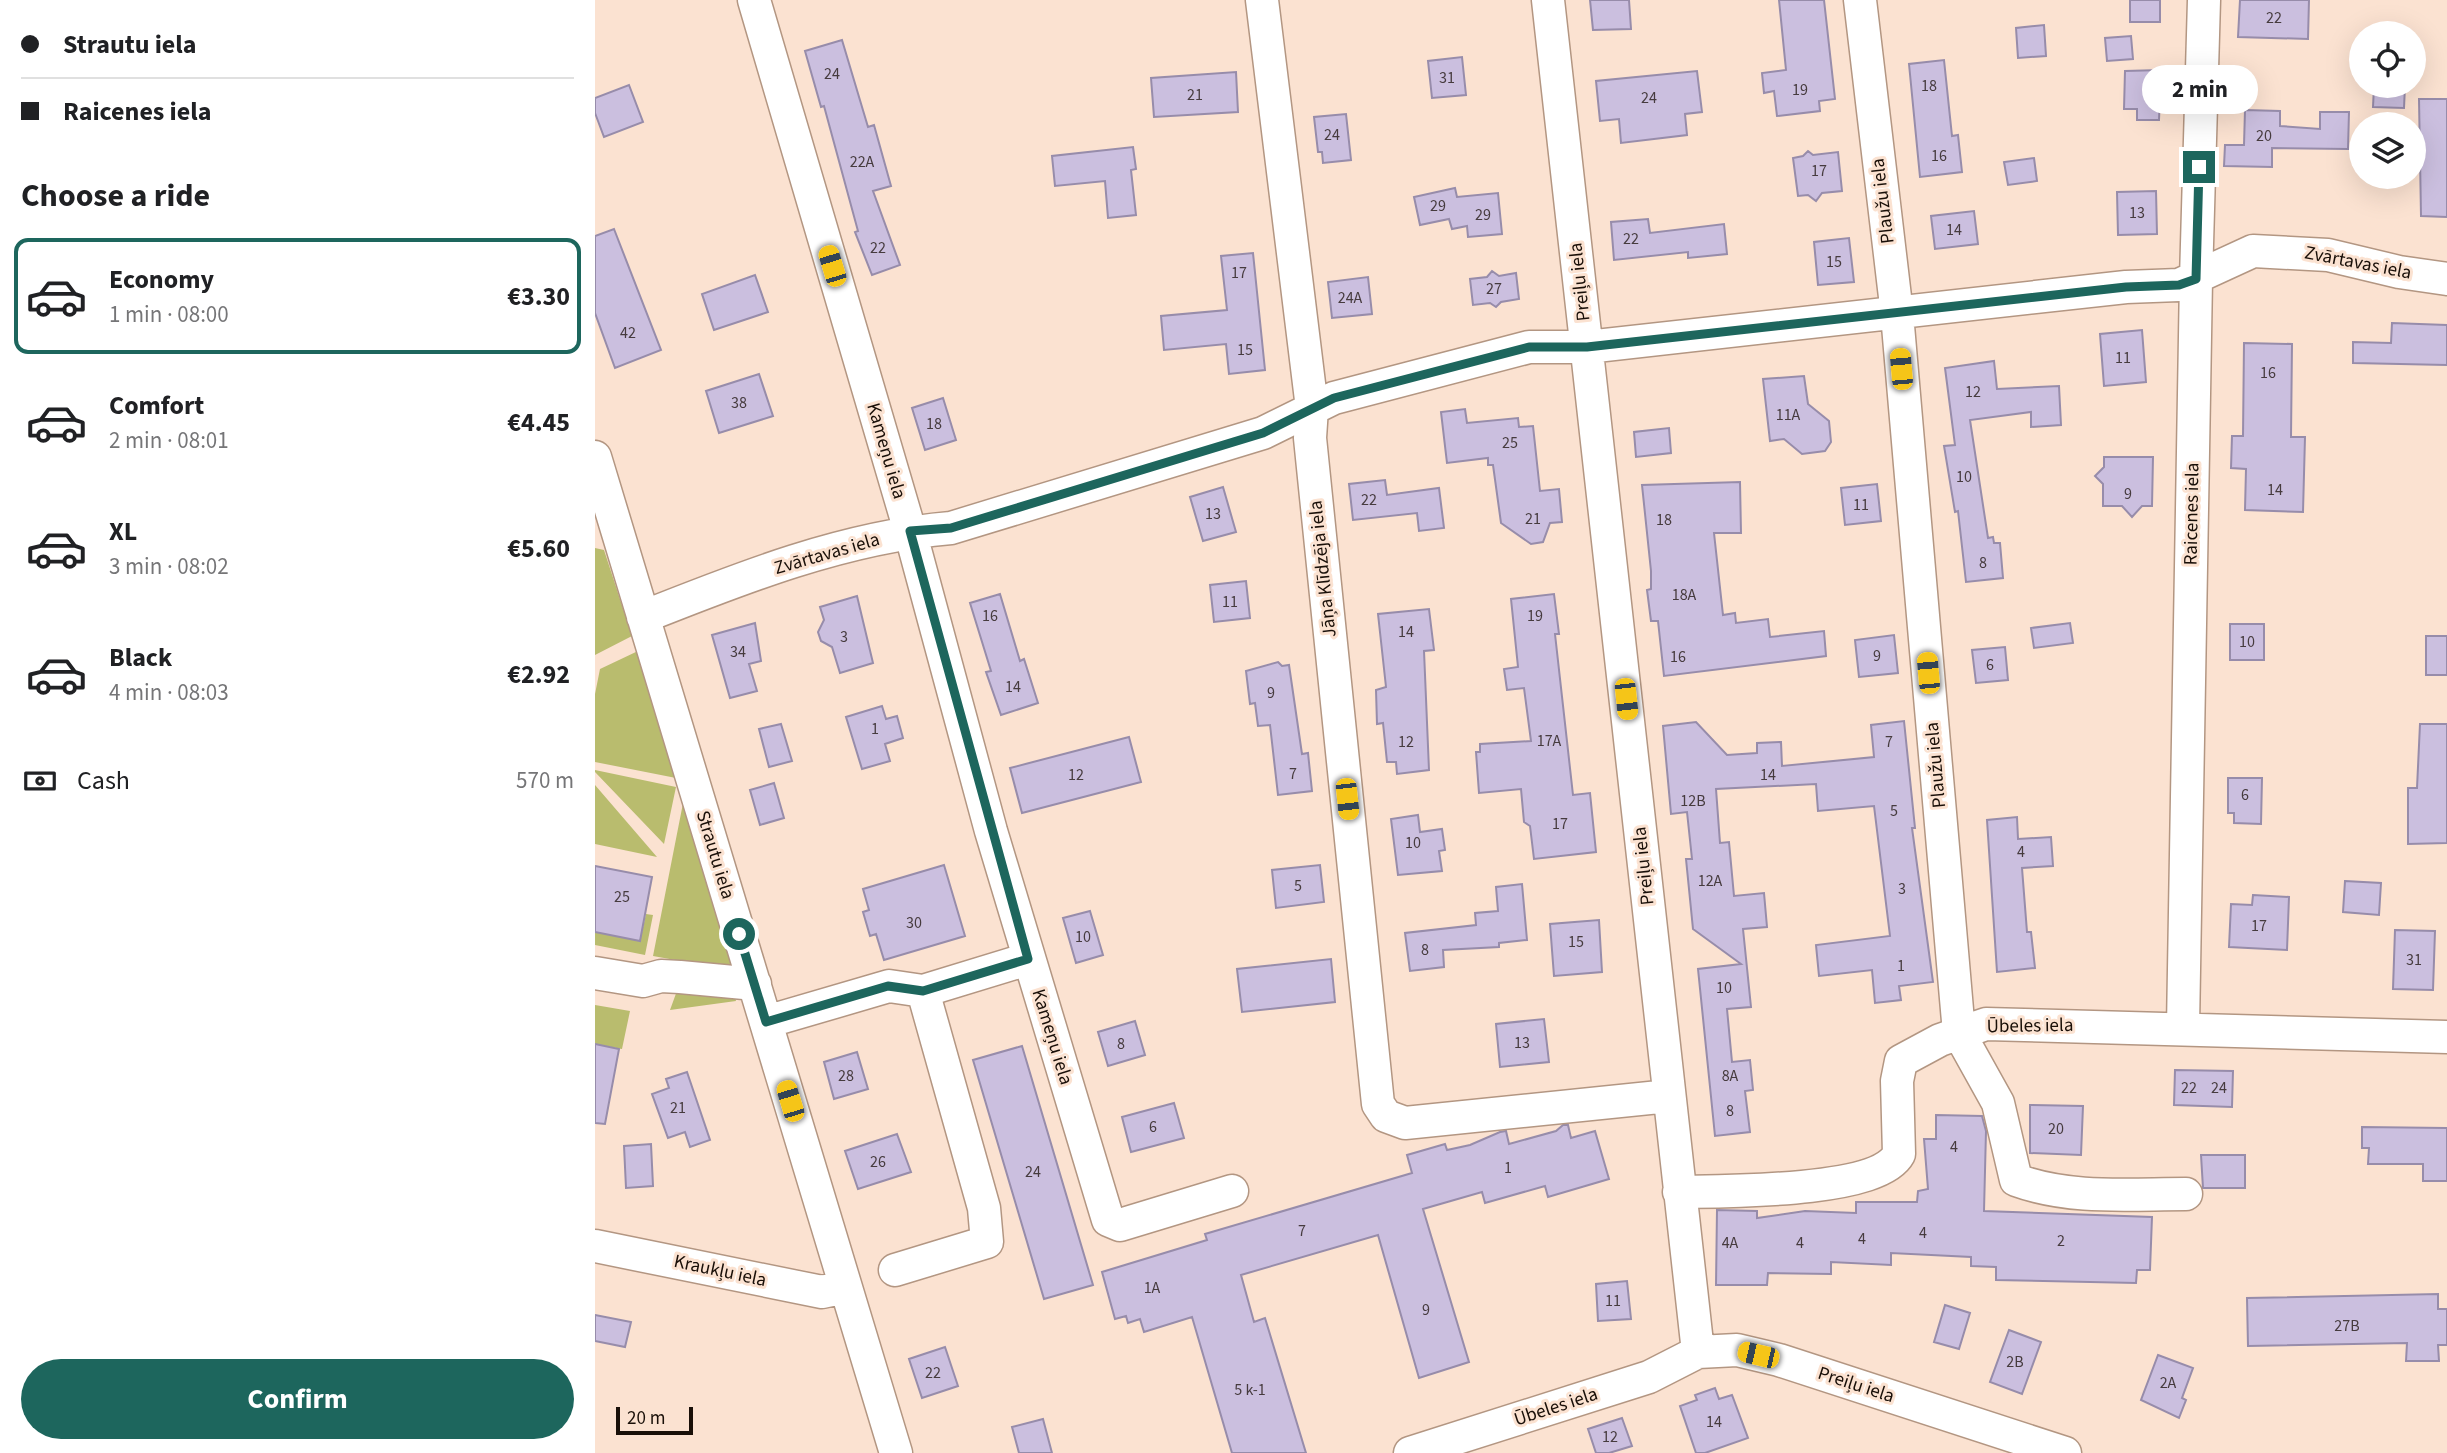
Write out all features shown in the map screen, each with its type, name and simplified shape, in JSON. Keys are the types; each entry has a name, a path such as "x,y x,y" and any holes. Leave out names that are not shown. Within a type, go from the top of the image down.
{"street":[{"name":"Kameņu iela","path":"754,0 910,531 1028,959 1108,1220 1120,1225 1232,1191"},
{"name":"Jāņa Klīdzēja iela","path":"1262,0 1312,408 1310,438 1378,1104 1385,1116 1405,1123 1669,1097"},
{"name":"Preiļu iela","path":"1548,0 1698,1352 1737,1350 1779,1360 2066,1453"},
{"name":"Plaužu iela","path":"1860,0 1896,314 1959,1033 1998,1103 2017,1180 2046,1191 2070,1194 2186,1194"},
{"name":"Raicenes iela","path":"2183,1027 2196,279 2204,0"},
{"name":"Zvārtavas iela","path":"643,617 739,579 910,531 951,528 1250,437 1287,424 1334,398 1529,347 1587,347 2126,287 2179,285 2253,251 2328,255 2399,272 2447,279"},
{"name":"Strautu iela","path":"595,457 606,531 643,617 896,1453"},
{"path":"766,1022 888,986 923,991 1028,959"},
{"path":"595,972 643,981 661,976 680,976 755,984"},
{"path":"895,1270 987,1242 984,1208 923,991"},
{"name":"Ūbeles iela","path":"1679,1192 1793,1187 1849,1180 1883,1170 1894,1163 1899,1154 1897,1081 1901,1061 1959,1033 1986,1024 2183,1027 2447,1037"},
{"name":"Kraukļu iela","path":"595,1247 822,1292 845,1287"},
{"name":"Ūbeles iela","path":"1410,1453 1649,1377 1698,1352"}],"green space":[{"path":"595,548 604,550 632,636 595,655"},
{"path":"638,651 676,778 595,762 595,694 600,669"},
{"path":"595,772 676,787 664,844"},
{"path":"595,785 657,857 595,844"},
{"path":"685,793 731,963 725,969 653,956"},
{"path":"646,914 653,915 645,955 595,945 595,932 640,941"},
{"path":"678,988 733,990 736,1001 670,1010"},
{"path":"595,1005 630,1011 622,1049 595,1044"}],"building":[{"path":"1590,0 1629,0 1631,29 1593,30"},
{"path":"1779,0 1824,0 1835,99 1819,101 1820,111 1777,116 1774,91 1764,93 1762,73 1786,70"},
{"path":"2130,0 2160,0 2160,22 2130,22"},
{"path":"2240,0 2309,0 2308,39 2238,37"},
{"path":"2044,25 2046,56 2018,58 2016,28"},
{"path":"2131,36 2133,59 2107,61 2105,38"},
{"path":"842,40 868,127 874,125 891,186 873,191 900,265 872,275 855,232 858,231 824,106 821,107 805,51"},
{"path":"1462,57 1466,95 1432,98 1428,61"},
{"path":"1944,60 1952,136 1958,135 1962,172 1920,177 1909,64"},
{"path":"2161,70 2159,120 2137,120 2137,109 2124,109 2125,71"},
{"path":"1697,71 1702,112 1685,114 1687,135 1621,143 1619,119 1600,121 1596,81"},
{"path":"1236,72 1238,112 1154,117 1151,78"},
{"path":"629,85 643,122 604,137 595,113 595,98"},
{"path":"2373,98 2404,98 2404,108 2373,107"},
{"path":"2419,99 2447,99 2447,217 2421,216 2421,189 2426,189 2426,112 2419,112"},
{"path":"2245,110 2280,111 2280,126 2320,129 2320,112 2349,112 2348,149 2272,148 2272,167 2224,166 2225,145 2244,145"},
{"path":"1346,114 1351,160 1323,163 1322,152 1318,152 1314,117"},
{"path":"1133,147 1136,169 1131,170 1136,215 1108,218 1105,181 1055,186 1052,156"},
{"path":"1808,151 1813,155 1838,152 1842,191 1822,193 1816,201 1808,195 1798,196 1793,158 1803,156"},
{"path":"2034,158 2037,181 2008,185 2004,162"},
{"path":"1455,188 1457,197 1498,193 1502,234 1468,237 1467,226 1452,229 1449,219 1420,225 1414,197"},
{"path":"2156,191 2157,234 2118,235 2117,192"},
{"path":"1974,211 1978,244 1935,249 1931,216"},
{"path":"1648,219 1650,233 1724,224 1727,254 1688,258 1688,252 1614,260 1611,222"},
{"path":"614,229 661,350 615,368 595,313 595,236"},
{"path":"1849,238 1854,282 1818,285 1814,242"},
{"path":"1253,253 1265,370 1229,374 1226,344 1164,350 1161,316 1227,310 1221,256"},
{"path":"1492,271 1499,276 1516,273 1519,299 1501,302 1496,307 1490,303 1473,305 1470,279 1487,277"},
{"path":"755,275 768,312 714,330 702,294"},
{"path":"1368,277 1372,314 1332,318 1328,282"},
{"path":"2392,323 2447,325 2447,365 2353,363 2353,342 2391,343"},
{"path":"2142,330 2146,382 2104,386 2100,334"},
{"path":"2244,343 2292,344 2291,437 2305,437 2303,512 2245,510 2246,469 2231,468 2232,436 2243,436"},
{"path":"1994,361 1997,389 2059,386 2061,425 2031,427 2031,412 1970,420 1988,538 1993,537 1994,543 2000,543 2003,578 1966,582 1958,511 1955,512 1944,446 1955,445 1945,368"},
{"path":"759,374 773,416 719,433 706,391"},
{"path":"1804,376 1808,404 1829,421 1831,442 1825,451 1802,454 1784,439 1770,441 1763,379"},
{"path":"943,398 956,440 925,450 912,408"},
{"path":"1465,409 1467,423 1518,418 1519,427 1533,426 1540,491 1559,489 1562,522 1550,523 1543,542 1531,544 1501,523 1493,465 1488,465 1488,458 1447,463 1441,412"},
{"path":"1669,428 1671,453 1636,457 1634,432"},
{"path":"2104,457 2153,457 2152,506 2142,506 2132,517 2122,506 2103,506 2103,484 2095,476 2104,467"},
{"path":"1385,480 1387,495 1439,488 1444,528 1419,531 1417,513 1353,520 1349,484"},
{"path":"1740,482 1741,533 1714,533 1723,615 1735,613 1736,623 1768,619 1770,637 1824,631 1826,656 1664,676 1658,621 1651,621 1647,590 1651,589 1651,571 1642,485"},
{"path":"1877,484 1881,521 1845,525 1841,488"},
{"path":"1223,487 1236,532 1203,541 1190,497"},
{"path":"1246,581 1250,618 1214,622 1210,585"},
{"path":"1000,594 1020,661 1024,659 1038,703 1001,715 986,672 991,671 970,603"},
{"path":"1554,594 1559,634 1555,634 1573,795 1590,793 1596,852 1534,859 1530,826 1524,822 1521,789 1479,793 1476,752 1480,752 1480,744 1531,741 1524,688 1507,690 1504,669 1518,667 1511,599"},
{"path":"857,596 873,663 840,673 832,647 821,641 818,632 824,620 820,607"},
{"path":"1429,609 1434,650 1424,651 1429,770 1397,774 1396,762 1387,762 1383,723 1377,724 1376,690 1386,687 1378,614"},
{"path":"755,623 761,661 749,664 757,691 730,698 712,635"},
{"path":"2070,623 2073,643 2034,648 2031,628"},
{"path":"2230,624 2264,624 2264,660 2230,660"},
{"path":"1894,635 1898,673 1859,677 1855,640"},
{"path":"2426,636 2447,636 2447,675 2426,675"},
{"path":"2005,647 2008,680 1976,683 1972,650"},
{"path":"1278,662 1282,666 1289,665 1302,754 1308,753 1312,791 1278,795 1270,725 1258,726 1255,703 1250,704 1246,671"},
{"path":"882,706 886,719 897,716 903,738 885,744 890,761 862,769 846,717"},
{"path":"1904,721 1915,828 1912,828 1933,982 1899,986 1901,1000 1875,1003 1872,970 1819,976 1816,945 1890,936 1874,806 1818,811 1816,784 1716,789 1720,843 1729,842 1734,896 1764,893 1767,927 1743,929 1751,1007 1727,1009 1732,1062 1750,1060 1753,1090 1745,1091 1750,1132 1715,1136 1698,969 1741,964 1693,929 1686,859 1692,859 1687,812 1671,814 1663,726 1696,722 1727,755 1757,753 1757,743 1781,742 1782,766 1874,757 1871,725"},
{"path":"781,724 792,761 769,767 759,729"},
{"path":"2420,724 2447,724 2447,843 2408,844 2408,788 2417,788"},
{"path":"1129,737 1141,782 1022,813 1010,768"},
{"path":"2228,778 2262,778 2261,824 2234,823 2234,813 2228,813"},
{"path":"774,783 784,818 760,825 750,790"},
{"path":"1418,815 1420,832 1442,829 1445,850 1439,851 1442,871 1398,875 1391,819"},
{"path":"2017,817 2018,839 2051,837 2053,866 2022,868 2027,932 2031,932 2035,968 1997,972 1987,820"},
{"path":"944,865 965,936 884,960 876,934 870,936 863,912 869,910 863,889"},
{"path":"1320,865 1324,902 1276,908 1272,870"},
{"path":"595,866 652,877 640,941 595,932"},
{"path":"2345,881 2381,883 2379,915 2343,912"},
{"path":"1522,884 1527,940 1499,943 1499,947 1443,950 1444,967 1410,971 1405,933 1476,925 1475,913 1498,911 1496,887"},
{"path":"2253,895 2289,897 2287,950 2229,947 2231,904 2252,905"},
{"path":"1090,911 1103,955 1076,963 1063,918"},
{"path":"1599,920 1602,972 1554,976 1550,924"},
{"path":"2395,930 2435,931 2433,990 2393,989"},
{"path":"1331,959 1335,1002 1242,1012 1237,969"},
{"path":"1544,1019 1549,1062 1500,1067 1496,1024"},
{"path":"1135,1021 1145,1055 1108,1066 1098,1032"},
{"path":"595,1044 619,1049 605,1124 595,1123"},
{"path":"1022,1046 1093,1285 1044,1299 973,1060"},
{"path":"857,1052 868,1089 834,1099 824,1062"},
{"path":"2175,1070 2233,1071 2232,1107 2174,1105"},
{"path":"687,1072 710,1140 690,1147 685,1132 668,1138 652,1094 669,1088 666,1079"},
{"path":"1174,1103 1184,1138 1131,1152 1122,1117"},
{"path":"2030,1105 2083,1106 2081,1155 2030,1153"},
{"path":"1936,1115 1982,1116 1986,1131 1984,1211 2152,1217 2150,1270 2137,1270 2136,1283 1996,1280 1996,1267 1971,1266 1971,1257 1891,1253 1891,1265 1831,1262 1831,1274 1768,1273 1767,1285 1716,1285 1717,1210 1757,1211 1757,1218 1805,1211 1856,1213 1856,1202 1917,1202 1918,1191 1928,1189 1924,1139 1936,1139"},
{"path":"1563,1125 1568,1125 1571,1138 1595,1131 1609,1179 1548,1197 1545,1186 1485,1203 1482,1192 1423,1209 1469,1362 1419,1378 1378,1235 1241,1275 1254,1322 1265,1318 1306,1453 1232,1453 1192,1317 1144,1332 1140,1319 1128,1323 1126,1316 1115,1319 1102,1272 1207,1240 1205,1234 1412,1173 1407,1155 1445,1144 1447,1150 1470,1145 1506,1131 1509,1144 1556,1131"},
{"path":"2362,1127 2447,1128 2447,1181 2423,1181 2423,1164 2368,1164 2369,1148 2362,1148"},
{"path":"897,1134 911,1172 858,1189 845,1151"},
{"path":"651,1144 653,1186 626,1188 624,1146"},
{"path":"2201,1155 2245,1155 2245,1188 2203,1188"},
{"path":"1627,1281 1631,1319 1598,1321 1596,1284"},
{"path":"2438,1294 2438,1309 2447,1309 2447,1345 2438,1345 2439,1361 2406,1361 2407,1343 2248,1346 2247,1298"},
{"path":"1945,1305 1970,1313 1959,1349 1934,1342"},
{"path":"595,1315 631,1322 625,1347 595,1341"},
{"path":"2009,1330 2041,1342 2022,1394 1990,1382"},
{"path":"945,1347 958,1386 922,1398 909,1359"},
{"path":"2158,1355 2193,1368 2182,1398 2186,1400 2179,1418 2141,1400"},
{"path":"1715,1388 1719,1399 1732,1395 1748,1438 1705,1453 1696,1453 1680,1406 1697,1400 1695,1395"},
{"path":"1622,1418 1632,1446 1609,1453 1596,1453 1588,1429"},
{"path":"1043,1419 1052,1453 1019,1453 1012,1427"}],"route":[{"path":"739,934 766,1022 888,986 923,991 1028,959 910,531 951,528 1263,433 1287,424 1334,398 1529,347 1587,347 2126,287 2179,285 2196,279 2199,167"}]}
